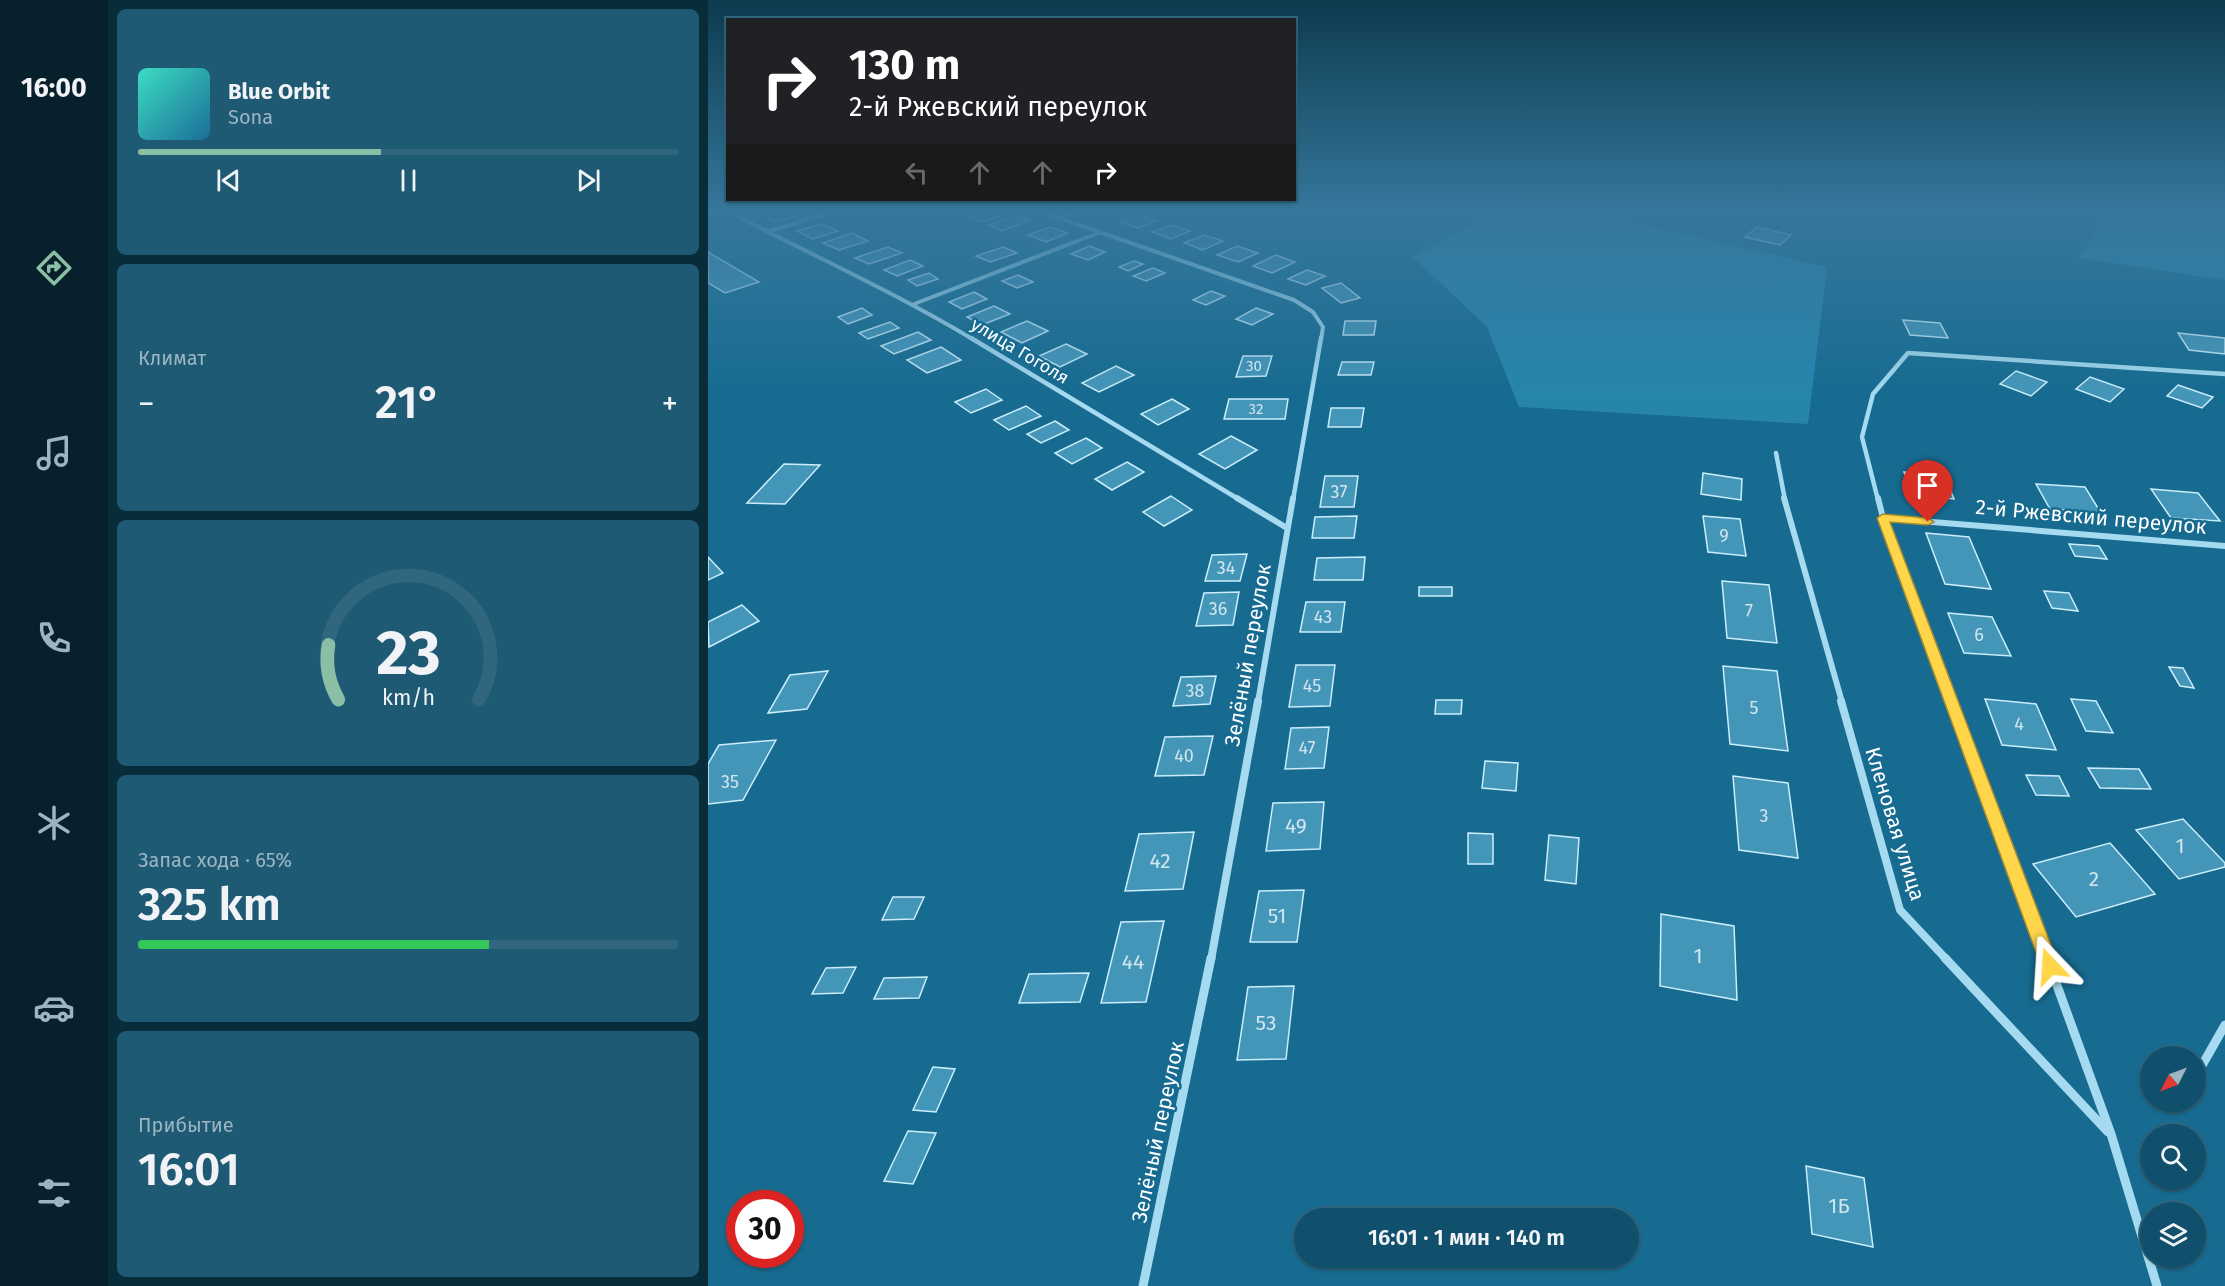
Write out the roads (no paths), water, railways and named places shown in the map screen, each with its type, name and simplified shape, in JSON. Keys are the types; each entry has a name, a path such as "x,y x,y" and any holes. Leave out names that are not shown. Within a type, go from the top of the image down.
{"street":[{"name":"улица Гоголя","path":"850,273 914,304 1287,528"},
{"path":"914,304 993,273"},
{"name":"Зелёный переулок","path":"1143,1286 1224,895 1323,327 1320,319 1313,312 1294,300 1216,273"},
{"path":"2157,1286 2111,1134 1883,518 1862,437 1873,394 1908,352 2225,374"},
{"name":"Кленовая улица","path":"1776,453 1785,501 1900,910 2111,1134"},
{"name":"2-й Ржевский переулок","path":"1883,518 2225,546"},
{"path":"2206,1058 2225,1025"}]}
